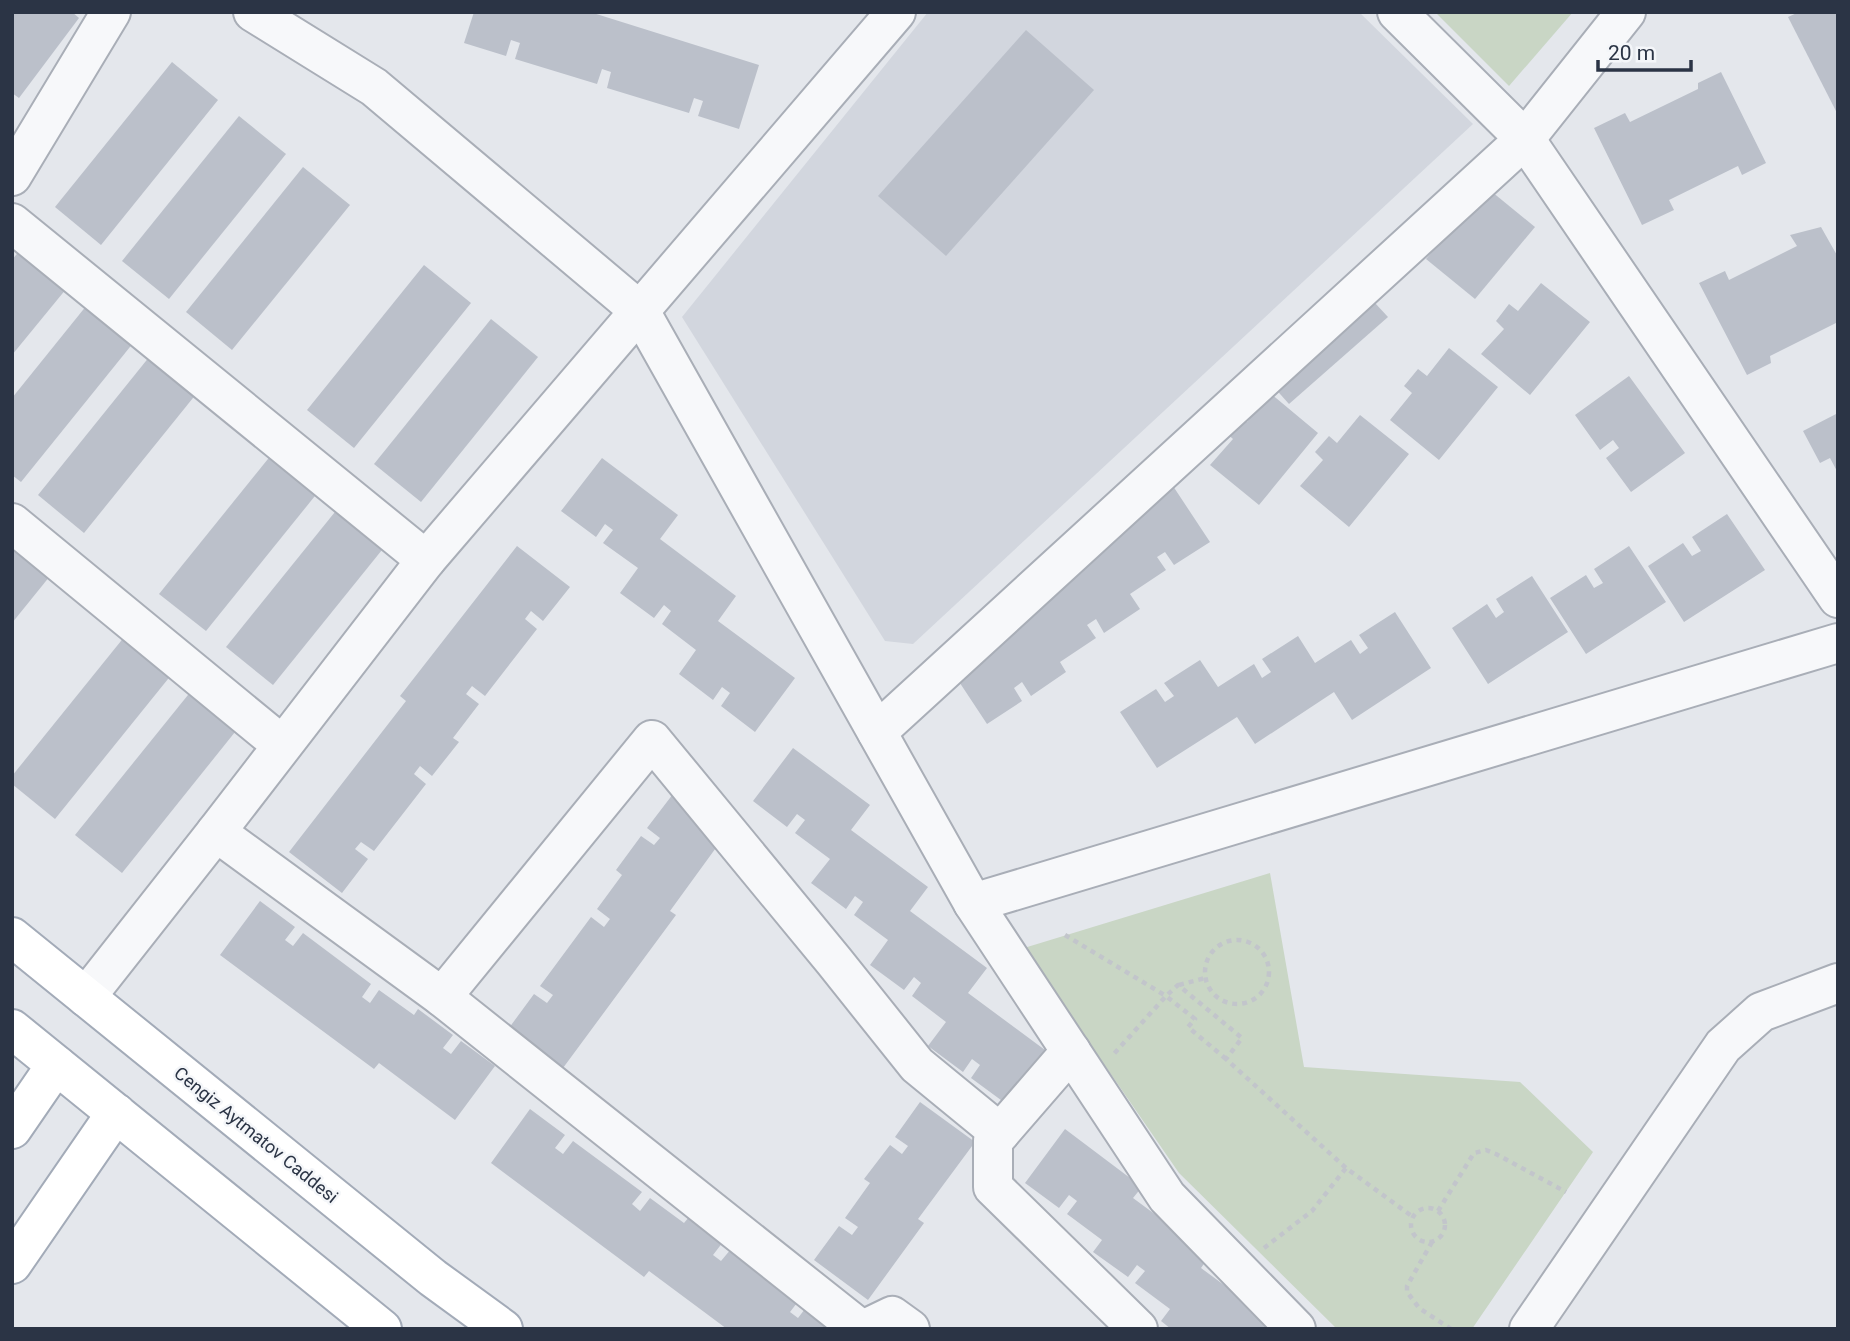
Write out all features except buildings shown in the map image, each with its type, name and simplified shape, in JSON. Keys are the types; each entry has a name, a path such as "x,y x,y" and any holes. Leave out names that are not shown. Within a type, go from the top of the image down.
{"main road":[{"name":"Cengiz Aytmatov Caddesi","path":"12,937 433,1278 503,1329"},
{"path":"12,1029 382,1329"},
{"path":"12,1129 56,1065"},
{"path":"12,1264 116,1113"}],"street":[{"path":"12,176 111,12"},
{"path":"253,12 374,88 640,311 973,903 1088,1058 1167,1197 1296,1329"},
{"path":"86,997 426,559 896,12"},
{"path":"1397,12 1525,139 1838,598"},
{"path":"877,732 1525,139 1626,12"},
{"path":"12,223 426,559"},
{"path":"12,523 282,745"},
{"path":"973,903 1838,643"},
{"path":"442,997 652,740 917,1065 1000,1133"},
{"path":"216,832 442,997 863,1329 892,1316 910,1329"},
{"path":"1529,1329 1723,1046 1761,1012 1838,983"},
{"path":"1088,1058 993,1141 993,1187 1138,1329"}],"path":[{"path":"1065,935 1166,996 1195,1019 1188,1027 1346,1168 1413,1217"},
{"path":"1247,941 1257,946 1269,965 1267,985 1262,994 1244,1004 1224,1002 1209,988 1205,978 1209,956 1225,942 1247,941"},
{"path":"1088,1058 1178,985 1205,978"},
{"path":"1178,985 1242,1038 1226,1059"},
{"path":"1438,1211 1474,1153 1481,1150 1496,1154 1566,1192"},
{"path":"1259,1252 1312,1211 1346,1168"},
{"path":"1432,1242 1416,1238 1411,1227 1413,1217 1422,1209 1438,1211 1446,1226 1442,1236 1432,1242 1407,1286 1407,1292 1419,1308 1451,1329"}],"shaded area":[{"path":"928,12 1359,12 1473,124 913,644 885,641 682,317"}],"green space":[{"path":"1435,12 1573,12 1509,86"},
{"path":"1270,873 1304,1067 1520,1082 1593,1152 1472,1329 1337,1329 1179,1173 1024,948"}]}
